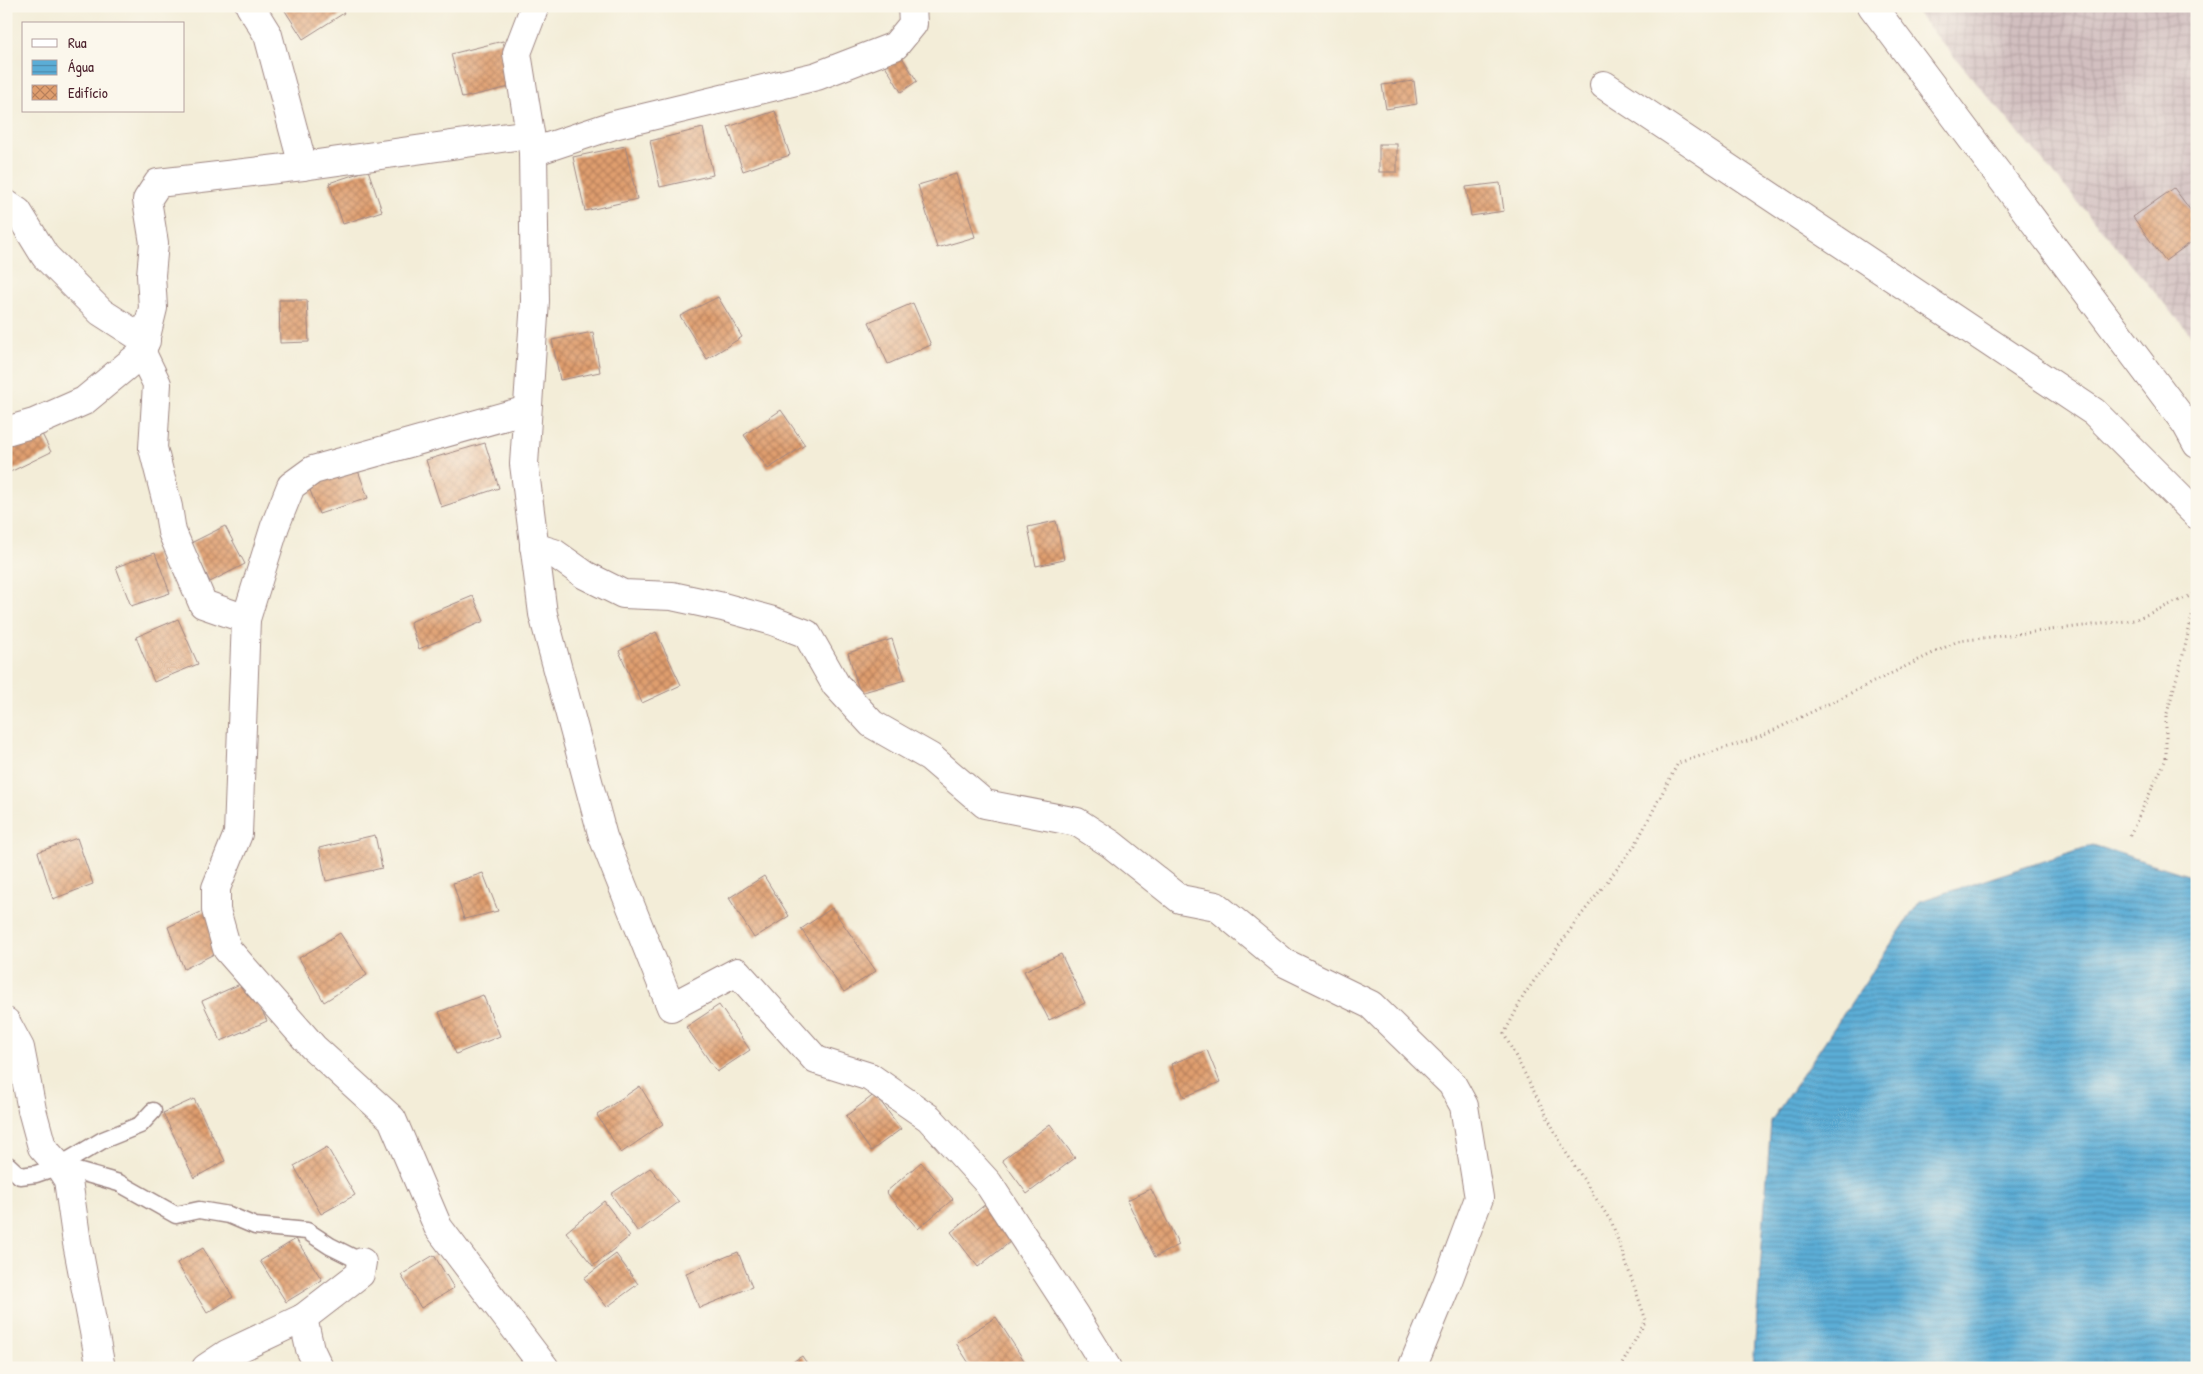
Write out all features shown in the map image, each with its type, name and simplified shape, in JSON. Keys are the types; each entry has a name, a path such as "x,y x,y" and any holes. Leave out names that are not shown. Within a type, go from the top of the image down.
{"street":[{"path":"250,6 268,35 303,166"},
{"path":"535,6 517,53 532,143 535,300 524,464 543,614 603,837 671,1007 737,972 816,1060 870,1077 928,1118 988,1183 1076,1316 1107,1368"},
{"path":"246,619 203,604 172,532 168,506 153,448 157,384 144,346 153,308 151,275 154,243 147,200 158,184 303,166 532,143 614,124 817,76 895,46 913,24 912,6"},
{"path":"1872,6 2186,424 2197,444"},
{"path":"1604,85 2094,412 2197,515"},
{"path":"6,204 18,212 45,256 101,312 144,346"},
{"path":"6,431 34,423 84,402 144,346"},
{"path":"528,410 313,470 291,486 275,526 246,619 238,834 216,888 216,910 227,949 313,1047 392,1119 438,1227 545,1368"},
{"path":"534,546 554,553 584,575 622,594 672,596 723,607 773,621 807,634 836,685 872,724 930,757 985,804 1077,822 1110,844 1180,899 1216,906 1285,963 1371,1005 1452,1084 1456,1091 1464,1106 1479,1198 1446,1286 1412,1368"},
{"path":"6,1022 42,1147 59,1166 68,1180 77,1243 101,1368"},
{"path":"206,1368 227,1354 303,1318 360,1274 362,1262"},
{"path":"303,1318 310,1348 319,1368"}],"lane":[{"path":"8,1165 20,1176 36,1174 59,1166 103,1140 140,1125 153,1111"},
{"path":"59,1166 119,1183 176,1215 199,1210 229,1215 254,1226 307,1231 330,1246 362,1262"}],"path":[{"path":"2130,835 2166,759 2166,717 2197,594"},
{"path":"1620,1368 1646,1320 1612,1223 1565,1152 1504,1034 1524,995 1575,923 1634,847 1678,763 1760,737 1958,641 2134,620 2197,594"}],"shaded area":[{"path":"1911,6 2197,6 2197,342"}],"water":[{"path":"2093,845 2197,878 2197,1368 1753,1368 1771,1121 1920,901"}],"building":[{"path":"282,6 339,6 344,13 303,39"},
{"path":"503,41 514,86 462,98 451,54"},
{"path":"895,46 917,81 901,92 885,65"},
{"path":"1414,81 1417,104 1386,109 1382,85"},
{"path":"775,111 790,155 743,171 728,127"},
{"path":"703,128 713,175 660,187 650,141"},
{"path":"1379,144 1397,144 1397,172 1379,172"},
{"path":"625,146 637,199 585,211 573,157"},
{"path":"368,170 382,211 343,224 329,183"},
{"path":"956,174 975,237 937,248 918,185"},
{"path":"1500,183 1504,211 1471,216 1466,187"},
{"path":"2174,188 2197,219 2197,238 2165,261 2133,217"},
{"path":"718,297 742,337 707,359 680,316"},
{"path":"279,300 307,300 309,342 280,343"},
{"path":"913,303 931,345 888,364 869,322"},
{"path":"593,332 600,372 560,380 552,340"},
{"path":"781,410 805,445 768,469 744,435"},
{"path":"39,428 51,452 6,474 6,444"},
{"path":"485,443 499,488 441,507 426,460"},
{"path":"356,465 368,498 319,514 307,482"},
{"path":"1056,521 1064,560 1036,566 1028,527"},
{"path":"225,526 245,564 210,582 191,543"},
{"path":"155,553 170,593 131,606 116,567"},
{"path":"473,596 484,621 419,649 410,622"},
{"path":"178,619 198,664 154,682 136,637"},
{"path":"656,632 681,685 642,703 619,651"},
{"path":"892,639 905,680 860,693 848,653"},
{"path":"375,835 382,868 326,881 319,848"},
{"path":"77,838 93,884 53,899 38,852"},
{"path":"483,873 498,911 464,919 453,883"},
{"path":"764,876 789,916 754,938 729,898"},
{"path":"210,908 226,948 184,969 168,927"},
{"path":"832,908 876,971 844,992 801,929"},
{"path":"340,933 367,975 324,1002 299,958"},
{"path":"1061,954 1085,1003 1049,1020 1024,971"},
{"path":"247,981 267,1021 221,1041 202,1001"},
{"path":"483,995 500,1036 456,1054 439,1012"},
{"path":"719,1005 750,1050 717,1072 686,1027"},
{"path":"1207,1050 1220,1082 1184,1097 1171,1064"},
{"path":"640,1086 663,1124 621,1153 597,1115"},
{"path":"875,1094 901,1129 871,1151 846,1116"},
{"path":"194,1099 225,1161 194,1178 163,1113"},
{"path":"1050,1124 1075,1158 1027,1194 1002,1160"},
{"path":"327,1147 355,1195 321,1214 294,1166"},
{"path":"921,1162 953,1199 918,1229 886,1192"},
{"path":"650,1168 679,1202 638,1232 611,1194"},
{"path":"1151,1189 1179,1245 1155,1257 1127,1200"},
{"path":"604,1201 630,1236 593,1266 566,1232"},
{"path":"987,1203 1015,1238 978,1267 951,1232"},
{"path":"296,1239 322,1280 286,1302 260,1261"},
{"path":"203,1248 233,1297 207,1313 177,1263"},
{"path":"738,1252 752,1287 699,1308 686,1273"},
{"path":"616,1254 638,1284 607,1307 584,1278"},
{"path":"434,1255 454,1288 421,1308 401,1275"},
{"path":"996,1317 1025,1362 1016,1368 972,1368 956,1343"},
{"path":"802,1356 810,1368 783,1368"}]}
